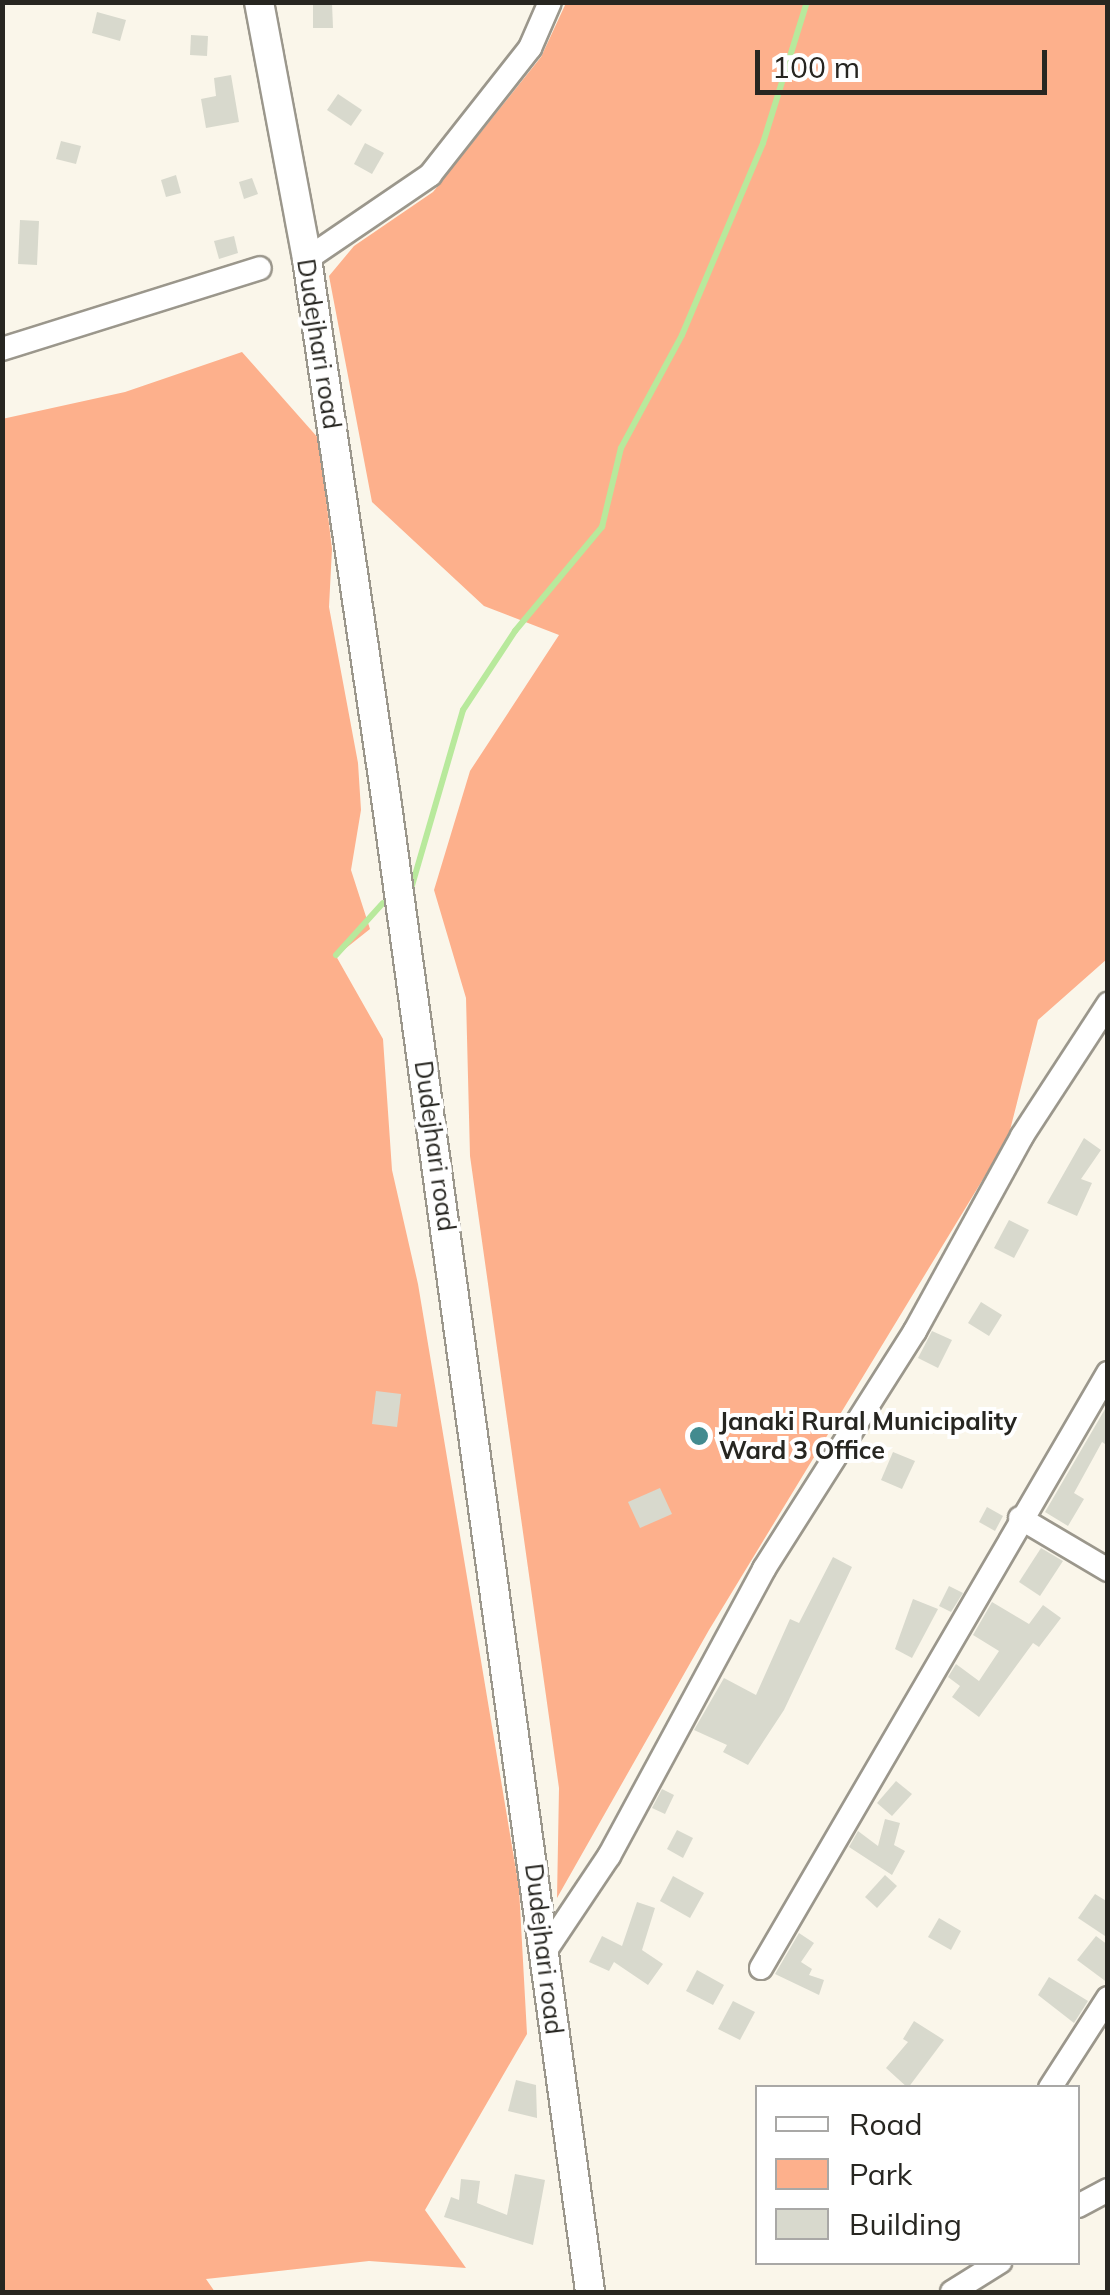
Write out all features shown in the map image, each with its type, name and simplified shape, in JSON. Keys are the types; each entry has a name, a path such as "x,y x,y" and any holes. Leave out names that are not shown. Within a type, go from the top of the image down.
{"street":[{"name":"Dudejhari road","path":"259,2 306,259 590,2292"},
{"path":"306,259 430,174 530,48 550,2"},
{"path":"2,348 260,268"},
{"path":"544,1954 609,1856 764,1569 916,1331 1022,1136 1108,1004"},
{"path":"761,1968 893,1750 1020,1518 1108,1373"},
{"path":"1020,1518 1108,1570"},
{"path":"1052,2085 1108,1998"},
{"path":"1080,2205 1108,2190"},
{"path":"952,2292 995,2265"}],"green space":[{"path":"566,3 1107,3 1107,959 1038,1020 1008,1138 709,1630 557,1898 559,1788 470,1156 466,998 434,890 470,771 559,635 484,606 372,502 329,276 354,246 433,192 541,57"},
{"path":"242,352 319,439 332,549 329,607 358,763 361,810 351,870 370,929 336,956 383,1039 392,1170 418,1284 519,1888 527,2034 425,2210 466,2268 369,2261 206,2279 215,2292 3,2292 2,419 125,392"}],"building":[{"path":"332,3 333,28 313,28 313,4"},
{"path":"97,12 126,20 120,41 92,33"},
{"path":"191,35 208,36 207,56 190,55"},
{"path":"231,75 239,122 206,128 201,99 216,96 214,78"},
{"path":"338,94 362,110 351,126 327,110"},
{"path":"61,141 81,146 76,164 56,159"},
{"path":"365,143 384,153 372,174 354,164"},
{"path":"176,175 181,193 166,197 161,180"},
{"path":"252,178 258,194 244,199 239,182"},
{"path":"20,220 39,221 37,265 18,264"},
{"path":"234,236 238,253 219,259 214,241"},
{"path":"1084,1138 1101,1150 1081,1179 1092,1183 1077,1216 1047,1203"},
{"path":"1009,1220 1029,1230 1014,1258 994,1248"},
{"path":"981,1302 1002,1315 989,1336 968,1323"},
{"path":"932,1331 952,1340 938,1368 918,1358"},
{"path":"376,1391 401,1394 397,1427 372,1424"},
{"path":"1108,1404 1108,1446 1102,1442 1074,1493 1084,1499 1068,1526 1045,1512"},
{"path":"893,1452 915,1461 902,1489 881,1480"},
{"path":"660,1488 672,1514 640,1528 628,1502"},
{"path":"987,1507 1003,1516 995,1531 979,1522"},
{"path":"1041,1548 1063,1561 1040,1596 1019,1582"},
{"path":"833,1557 852,1567 784,1710 748,1765 723,1752 727,1745 694,1730 724,1678 756,1695 790,1619 799,1623"},
{"path":"949,1586 963,1593 951,1612 939,1606"},
{"path":"913,1599 938,1609 912,1658 895,1649"},
{"path":"992,1602 1029,1624 1043,1605 1061,1618 1039,1647 1033,1643 979,1717 952,1697 960,1686 948,1677 956,1664 979,1681 999,1651 973,1635"},
{"path":"896,1781 912,1794 892,1816 877,1803"},
{"path":"662,1789 674,1795 665,1814 652,1808"},
{"path":"885,1819 900,1823 894,1845 905,1851 892,1875 849,1847 858,1831 878,1846"},
{"path":"677,1830 693,1838 683,1858 667,1849"},
{"path":"885,1875 897,1886 877,1908 865,1897"},
{"path":"673,1876 704,1893 690,1918 660,1901"},
{"path":"1095,1894 1108,1902 1108,1938 1078,1918"},
{"path":"637,1902 655,1908 642,1950 663,1964 648,1985 614,1962 609,1971 589,1962 602,1936 622,1946"},
{"path":"939,1918 961,1931 951,1950 928,1937"},
{"path":"799,1933 814,1943 801,1962 812,1969 809,1975 824,1980 819,1995 775,1974"},
{"path":"1096,1936 1108,1945 1108,1983 1077,1960"},
{"path":"697,1970 724,1985 713,2005 686,1991"},
{"path":"1049,1977 1088,2001 1074,2023 1038,1995"},
{"path":"733,2001 755,2012 740,2040 718,2029"},
{"path":"914,2021 944,2040 910,2085 905,2085 886,2068 908,2042 903,2039"},
{"path":"516,2080 536,2085 537,2118 508,2111"},
{"path":"515,2174 545,2180 533,2245 444,2217 451,2197 459,2200 461,2179 480,2181 477,2203 507,2215"}],"waterway":[{"path":"411,889 463,710 515,631 602,527 621,448 682,335 763,143 807,2"},
{"path":"336,955 383,903"}],"place":[{"name":"Janaki Rural Municipality Ward 3 Office","path":"699,1436"}]}
